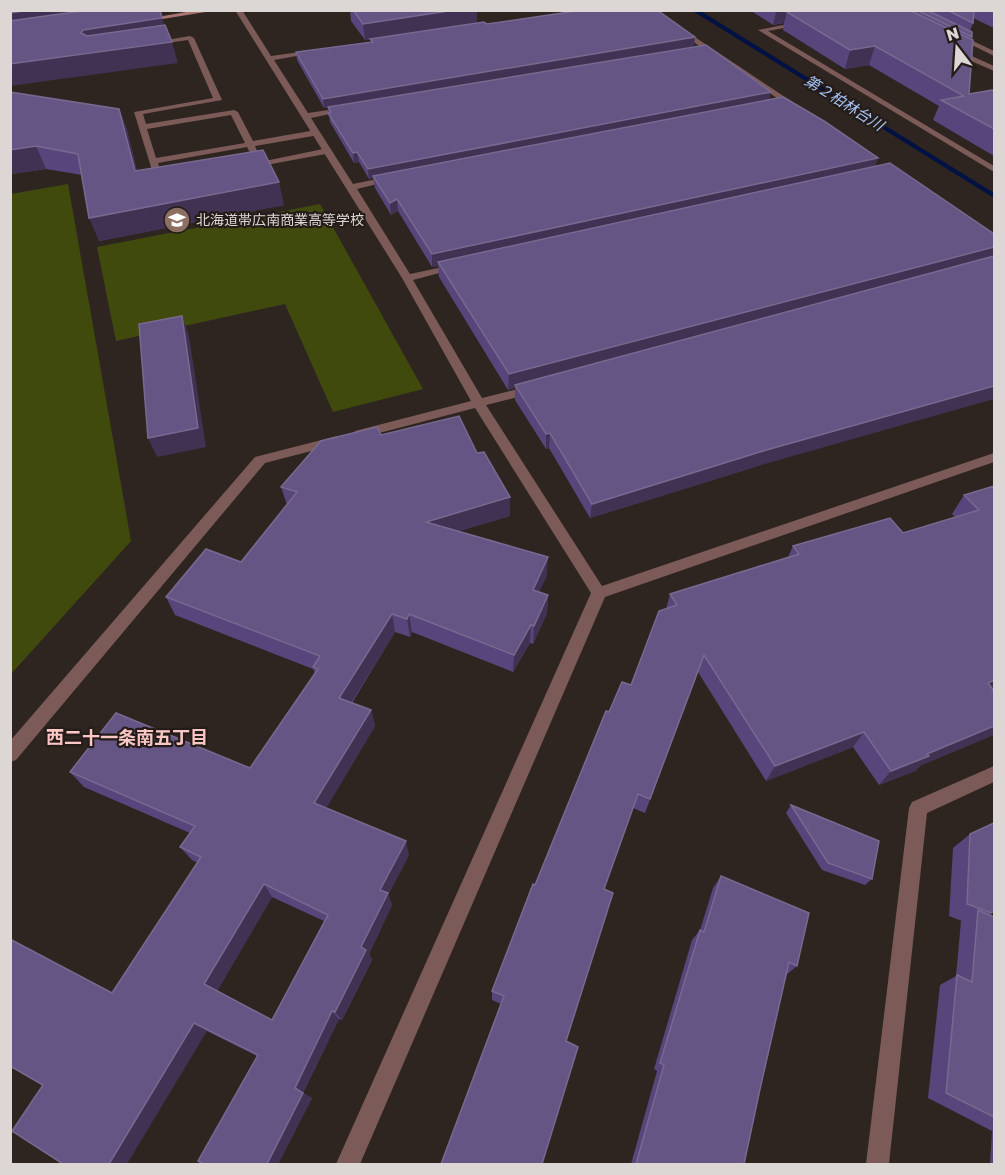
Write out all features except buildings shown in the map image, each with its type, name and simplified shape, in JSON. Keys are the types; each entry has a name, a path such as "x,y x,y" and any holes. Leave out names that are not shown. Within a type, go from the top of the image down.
{"street":[{"path":"135,21 215,10"},
{"path":"238,10 351,187 407,278 479,404 599,593"},
{"path":"650,10 807,114"},
{"path":"812,21 760,30 994,169"},
{"path":"944,30 994,54"},
{"path":"147,44 190,38 218,100 138,112 159,181 171,179"},
{"path":"944,45 994,69"},
{"path":"697,50 708,48"},
{"path":"268,59 326,51"},
{"path":"777,104 789,102"},
{"path":"305,116 363,107"},
{"path":"143,127 234,112 259,164"},
{"path":"153,161 316,133"},
{"path":"237,168 328,152"},
{"path":"351,187 397,178"},
{"path":"407,278 465,266"},
{"path":"10,753 260,460 548,385"},
{"path":"348,1164 599,593 994,457"},
{"path":"877,1164 918,808 994,774"}],"green space":[{"path":"68,184 131,541 11,674 11,194"},
{"path":"320,204 423,389 333,412 285,304 116,341 97,247"}],"waterway":[{"name":"第２柏林台川","path":"694,10 994,196"}],"place":[{"name":"北海道帯広南商業高等学校","path":"177,220"}],"district":[{"name":"西二十一条南五丁目","path":"127,738"}]}
